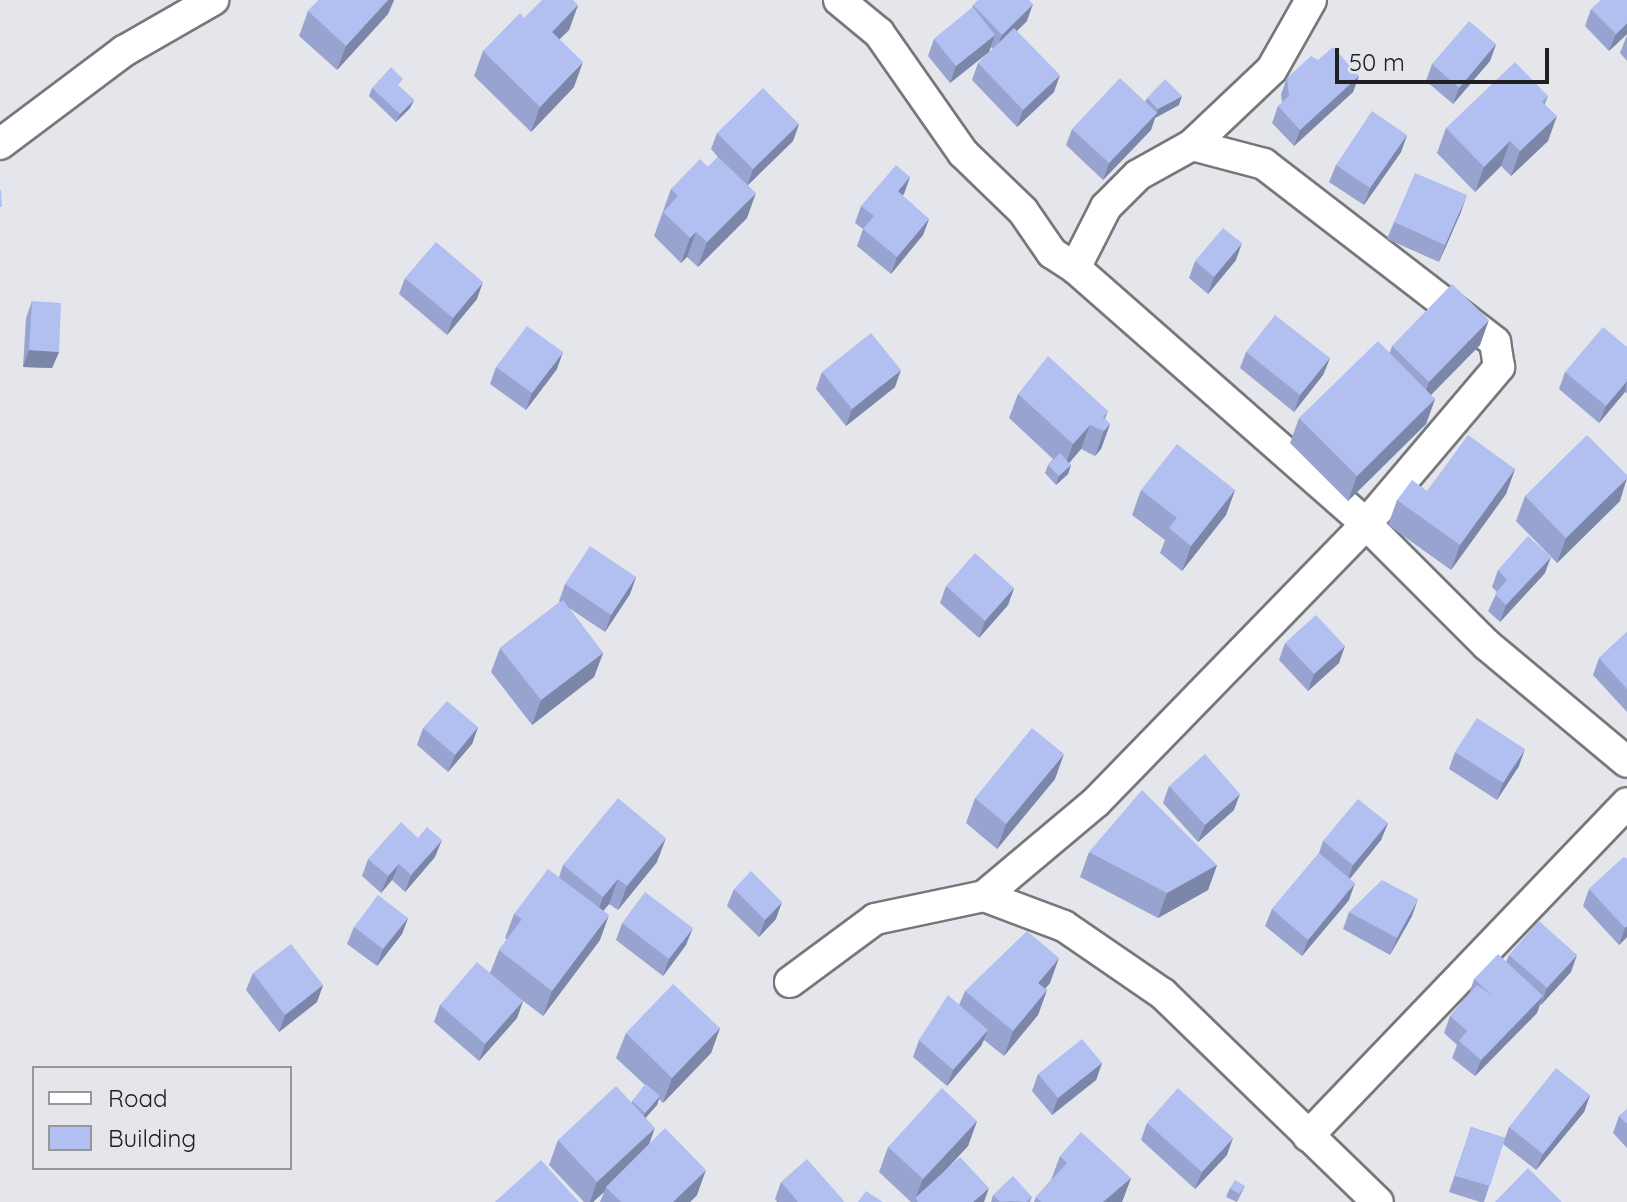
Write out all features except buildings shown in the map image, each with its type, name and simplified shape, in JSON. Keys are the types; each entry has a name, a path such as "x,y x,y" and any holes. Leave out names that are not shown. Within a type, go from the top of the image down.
{"street":[{"path":"0,144 124,51 213,0"},
{"path":"839,0 879,33 963,153 1023,211 1052,253 1075,268 1366,524 1487,645 1627,762"},
{"path":"1075,268 1106,207 1138,175 1192,145 1272,69 1311,0"},
{"path":"790,982 875,919 984,896 1096,802 1366,524 1499,367 1495,342 1264,164 1192,145"},
{"path":"1308,1136 1627,803"},
{"path":"984,896 1064,926 1163,994 1378,1202"}]}
